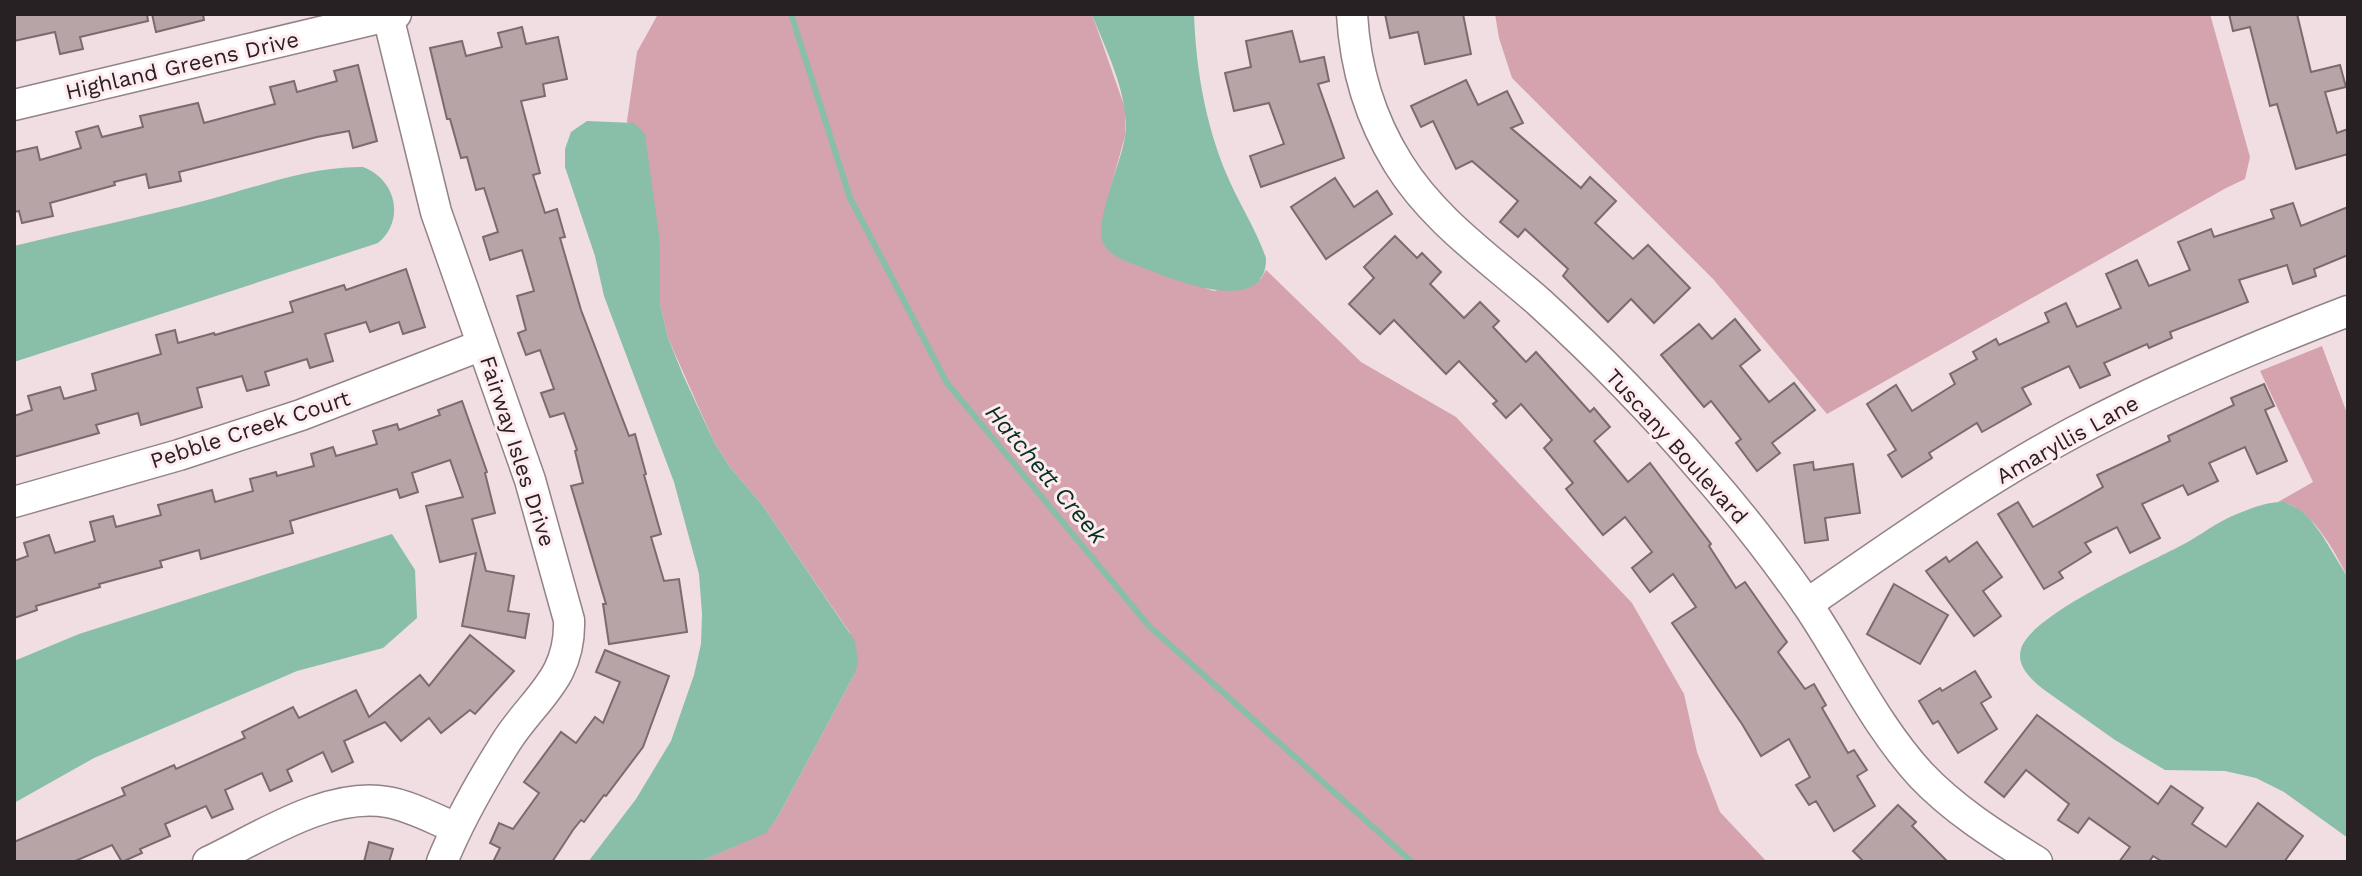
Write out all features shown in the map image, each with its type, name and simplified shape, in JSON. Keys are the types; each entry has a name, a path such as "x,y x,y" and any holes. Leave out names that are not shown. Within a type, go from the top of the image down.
{"street":[{"name":"Tuscany Boulevard","path":"1352,14 1357,60 1380,130 1398,163 1424,198 1452,228 1620,379 1704,471 1807,604 1885,727 1921,775 1968,816 2037,862"},
{"name":"Highland Greens Drive","path":"14,105 392,15"},
{"name":"Fairway Isles Drive","path":"392,15 436,212 542,519 569,620 566,655 553,682 512,733 456,828 442,862"},
{"name":"Amaryllis Lane","path":"1807,604 1969,493 2073,433 2176,381 2348,311"},
{"name":"Pebble Creek Court","path":"14,502 179,455 301,415 482,345"},
{"path":"208,862 310,814 349,802 379,801 399,805 456,828"}],"shaded area":[{"path":"658,14 1092,14 1125,108 1125,136 1109,194 1124,260 1214,291 1261,279 1266,270 1361,362 1456,417 1632,603 1684,694 1697,752 1720,812 1767,862 699,862 766,832 777,818 855,673 850,633 763,506 730,467 714,442 668,338 660,303 660,243 627,121 637,52"},
{"path":"1092,14 1194,14 1199,75 1212,134 1226,173 1266,258 1262,276 1252,286 1237,290 1199,287 1123,260 1111,253 1103,243 1102,221 1123,147 1126,121 1116,74"},
{"path":"1495,14 2210,14 2250,157 2245,179 1827,414 1713,279 1512,78"},
{"path":"587,121 634,123 645,134 660,243 660,303 668,338 683,375 714,442 730,467 763,506 855,641 858,662 855,673 777,818 766,833 699,862 588,862 636,799 671,741 694,675 701,644 702,614 699,574 674,482 604,296 595,256 565,167 565,149 571,132"},
{"path":"363,167 383,181 393,202 392,224 378,243 14,362 14,246 183,206 284,178 324,170"},
{"path":"2322,346 2348,416 2348,578 2329,543 2311,520 2289,505 2278,502 2313,482 2260,371"},
{"path":"2284,502 2310,519 2348,578 2348,838 2284,792 2256,778 2225,771 2165,770 2115,740 2043,689 2029,676 2021,661 2021,649 2029,635 2068,605 2230,517 2260,505"},
{"path":"392,534 415,570 417,618 383,648 297,671 94,758 14,803 14,661 79,634"}],"building":[{"path":"14,14 147,14 148,21 80,37 83,49 60,54 55,32 14,41"},
{"path":"152,14 203,14 204,20 156,32"},
{"path":"1385,14 1463,14 1471,54 1425,64 1418,32 1390,38"},
{"path":"2229,14 2297,14 2311,72 2340,65 2346,87 2325,92 2337,133 2348,129 2348,154 2296,169 2277,104 2270,106 2250,27 2233,31"},
{"path":"522,27 526,44 558,37 567,79 543,84 545,96 521,101 540,173 533,175 545,213 557,209 565,237 560,238 581,310 629,436 635,434 661,534 651,537 664,581 679,579 687,632 609,644 603,604 606,604 571,486 583,483 577,450 564,413 550,417 541,393 554,389 540,350 526,355 518,333 526,330 517,296 534,291 522,250 490,260 483,237 498,232 484,188 476,190 467,157 461,158 450,119 447,119 430,48 462,41 466,56 502,47 498,33"},
{"path":"1292,31 1300,62 1324,57 1329,81 1318,84 1344,158 1261,187 1250,156 1284,144 1269,103 1234,111 1225,73 1251,67 1246,41"},
{"path":"358,65 377,141 353,148 349,131 317,137 179,172 181,181 149,188 146,174 114,182 115,185 50,203 53,216 22,223 19,211 14,212 14,152 37,147 40,160 81,148 76,132 98,126 102,137 143,127 140,116 198,103 204,123 275,104 270,87 294,81 297,92 337,81 334,71"},
{"path":"1466,80 1478,105 1507,91 1523,123 1511,128 1581,188 1590,177 1616,201 1595,223 1633,259 1648,245 1690,288 1654,323 1631,299 1608,322 1563,276 1568,269 1525,229 1518,237 1500,222 1518,201 1472,161 1456,169 1433,121 1421,127 1411,106"},
{"path":"1335,178 1354,207 1377,191 1392,214 1326,259 1291,207"},
{"path":"2293,203 2301,226 2348,207 2348,255 2314,269 2316,276 2293,284 2287,265 2239,280 2248,302 2170,332 2172,338 2149,348 2147,344 2104,363 2110,375 2080,388 2069,366 2022,388 2031,404 1982,432 1977,423 1929,453 1932,458 1902,477 1888,455 1896,450 1867,404 1896,385 1912,411 1955,384 1950,374 1977,359 1973,352 1996,339 1999,345 2049,322 2045,313 2066,303 2077,327 2121,308 2106,274 2137,260 2149,286 2190,270 2178,242 2211,229 2214,237 2274,218 2271,210"},
{"path":"1395,236 1417,258 1422,253 1441,272 1430,284 1464,318 1480,302 1499,321 1493,327 1526,362 1536,352 1590,412 1594,408 1610,427 1594,441 1628,482 1650,463 1711,544 1709,546 1736,588 1745,582 1787,642 1778,652 1805,689 1814,684 1826,705 1822,708 1848,753 1854,750 1867,770 1857,776 1875,806 1834,831 1816,801 1809,805 1796,785 1810,777 1789,739 1761,756 1672,623 1696,607 1673,574 1650,592 1632,568 1652,552 1625,517 1603,535 1566,489 1573,483 1544,448 1552,440 1521,404 1506,418 1493,404 1497,401 1459,361 1446,374 1394,320 1380,334 1349,304 1374,278 1364,267"},
{"path":"406,269 425,327 403,334 399,322 370,332 366,322 325,334 333,361 310,368 307,359 265,372 269,385 247,391 242,376 197,388 202,407 141,425 138,413 96,425 99,433 14,457 14,416 32,410 28,396 60,387 64,399 96,390 92,374 161,354 156,335 175,330 178,343 215,335 293,312 290,302 344,285 346,290"},
{"path":"1735,319 1760,350 1740,366 1769,402 1794,383 1815,410 1772,443 1780,453 1757,471 1736,443 1741,439 1711,401 1704,407 1661,355 1699,324 1712,339"},
{"path":"2264,384 2274,406 2265,410 2287,461 2257,474 2245,447 2209,463 2218,481 2188,495 2183,485 2142,504 2160,538 2130,553 2117,527 2085,543 2091,552 2059,572 2063,578 2044,589 1998,514 2018,502 2033,527 2103,487 2097,475 2170,441 2168,436 2234,405 2231,398"},
{"path":"462,401 487,472 495,513 472,519 486,571 514,576 508,611 529,614 525,638 462,626 476,553 440,562 426,506 463,497 450,460 412,473 418,492 400,498 397,489 290,521 293,533 201,559 199,550 160,561 162,567 99,584 100,587 36,606 37,610 14,618 14,561 28,556 24,543 49,535 55,553 95,541 90,522 113,516 116,527 161,515 158,505 212,490 215,502 253,491 250,479 276,472 277,476 314,466 311,454 333,447 336,456 377,444 373,431 397,424 399,430 440,415 438,410"},
{"path":"1813,462 1814,470 1853,464 1860,513 1825,518 1828,540 1805,543 1794,465"},
{"path":"1977,542 2002,577 1983,591 2001,616 1974,636 1926,571 1946,557 1949,562"},
{"path":"1894,584 1948,615 1920,664 1867,634"},
{"path":"470,635 514,671 475,714 470,710 441,733 429,718 401,741 385,722 344,741 353,762 332,772 323,752 287,770 292,781 270,791 262,773 225,790 233,809 212,818 206,806 165,824 170,836 140,849 142,853 122,862 112,845 73,862 14,862 14,842 125,795 122,788 174,765 176,769 245,738 242,732 293,707 299,718 356,690 369,717 420,675 429,686"},
{"path":"605,650 669,676 643,747 606,796 573,830 552,862 493,862 500,848 490,843 499,823 513,829 539,793 524,782 561,732 576,743 595,717 603,723 620,682 596,672"},
{"path":"1975,671 1991,697 1981,703 1997,729 1958,753 1938,721 1933,724 1919,701"},
{"path":"2037,715 2158,804 2171,786 2203,808 2192,824 2226,847 2258,803 2303,836 2284,862 2163,862 2153,856 2149,862 2119,862 2130,847 2089,818 2078,833 2058,820 2069,804 2026,770 2004,797 1985,782"},
{"path":"1898,805 1916,822 1912,826 1948,862 1864,862 1853,851"},
{"path":"369,842 393,849 389,862 364,862"}],"waterway":[{"name":"Hatchett Creek","path":"791,14 850,198 947,383 1149,626 1412,862"}]}
